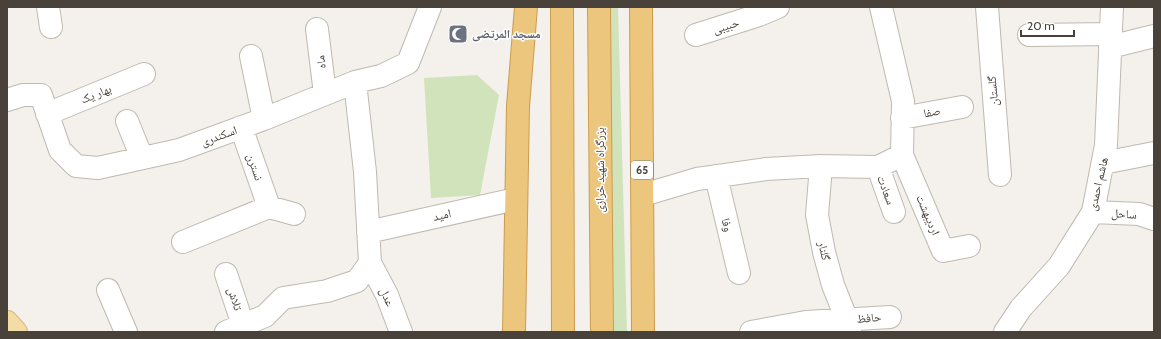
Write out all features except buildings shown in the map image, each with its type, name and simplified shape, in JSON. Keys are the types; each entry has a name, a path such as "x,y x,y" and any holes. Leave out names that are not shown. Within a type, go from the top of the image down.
{"highway":[{"path":"514,332 518,106 526,7"},
{"path":"562,7 563,332"},
{"name":"بزرگراه شهید خرازی","path":"599,7 602,332"},
{"name":"65","path":"641,7 643,332"}],"main road":[{"path":"518,106 520,7"},
{"path":"7,322 16,332"}],"street":[{"name":"اسکندری","path":"7,100 23,95 41,95 60,150 76,166 98,168 179,150 241,128 355,82 381,76 408,63 430,7"},
{"name":"حبیبی","path":"696,35 759,16 778,7"},
{"path":"642,195 697,179 766,169 821,166 878,167 902,155 903,101 881,7"},
{"name":"گلستان","path":"987,7 1000,175"},
{"name":"هاشم احمدی","path":"1005,332 1021,308 1059,266 1093,212 1106,145 1112,7"},
{"name":"ماه","path":"317,29 325,94"},
{"path":"1029,35 1110,40 1154,36"},
{"path":"251,56 264,119"},
{"name":"بهار یک","path":"47,114 144,74"},
{"path":"235,328 265,316 283,298 327,291 357,281 370,263 365,172 355,82"},
{"name":"صفا","path":"902,118 962,107"},
{"path":"127,121 142,158"},
{"name":"نسترن","path":"241,128 269,207"},
{"path":"1103,163 1154,153"},
{"name":"اردیبهشت","path":"902,155 943,251 969,246"},
{"name":"گلنار","path":"821,166 817,215 824,252 833,285 849,326"},
{"name":"سعادت","path":"878,167 894,212"},
{"name":"وفا","path":"716,176 739,273"},
{"name":"امید","path":"368,232 516,199"},
{"path":"183,242 269,207 294,214"},
{"name":"ساحل","path":"1093,212 1139,214 1154,219"},
{"name":"عدل","path":"370,263 387,295 401,332"},
{"name":"تلاش","path":"226,274 235,328"},
{"path":"108,290 126,332"},
{"name":"حافظ","path":"751,332 806,322 849,326 890,317"}],"green space":[{"path":"608,7 618,7 627,332 610,332"},
{"path":"477,75 499,95 480,195 431,198 424,78"}],"place":[{"name":"مسجد المرتضی","path":"458,34"}]}
